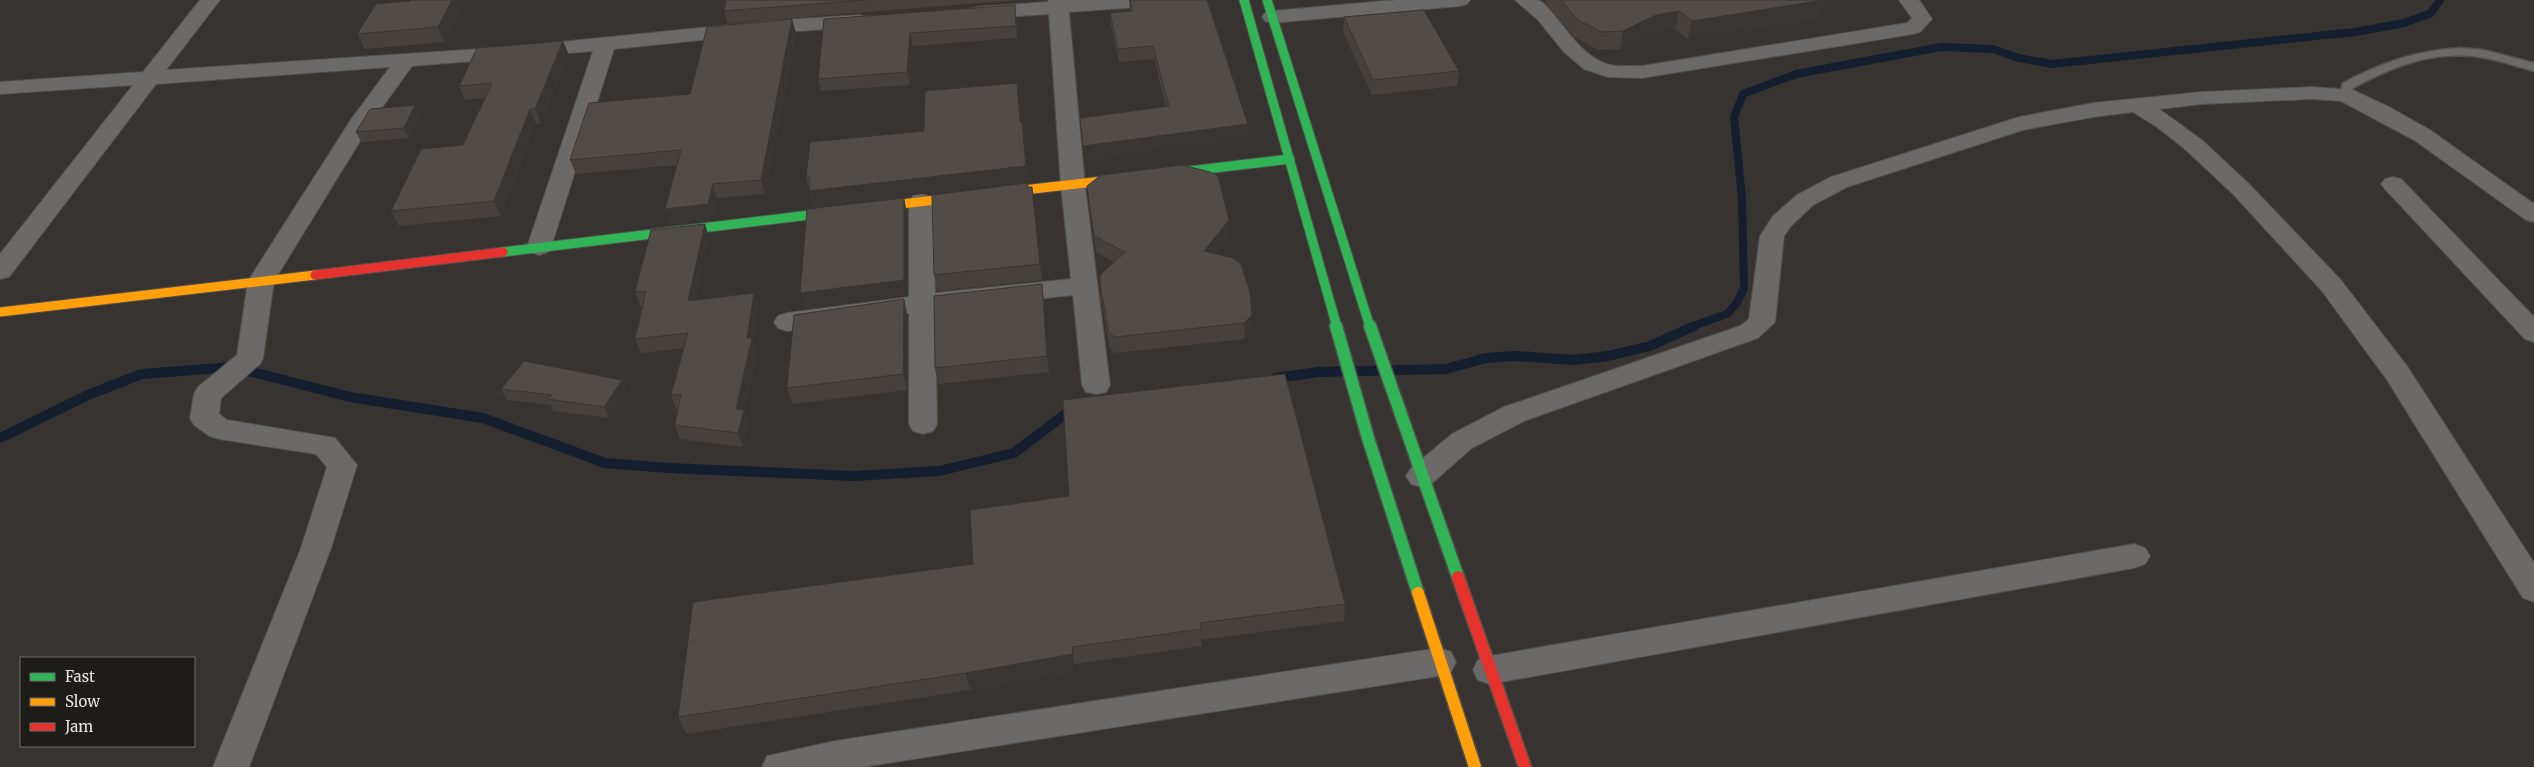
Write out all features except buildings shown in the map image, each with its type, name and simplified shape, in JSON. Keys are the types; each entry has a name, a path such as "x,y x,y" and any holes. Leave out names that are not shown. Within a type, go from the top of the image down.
{"main road":[{"path":"1244,0 1368,438 1439,662 1475,767"},
{"path":"1270,8 1368,321 1407,437 1525,767"},
{"path":"0,312 539,247 799,218 921,201 1072,186 1290,159"}],"street":[{"path":"0,271 210,0"},
{"path":"960,14 1059,4 1153,0"},
{"path":"1270,8 1460,0"},
{"path":"1524,0 1544,16 1586,63 1604,70 1642,72 1913,28 1922,18 1909,0"},
{"path":"1059,4 1072,186 1096,385"},
{"path":"0,88 406,60 605,44 768,26 881,20"},
{"path":"539,247 605,44"},
{"path":"231,767 316,548 342,465 325,445 219,430 204,418 208,394 250,358 261,281 363,118 406,60"},
{"path":"1421,476 1462,441 1514,414 1749,332 1762,322 1772,236 1782,221 1805,200 1830,186 2019,124 2094,110 2202,98 2312,93 2345,95 2383,113 2422,135 2534,215"},
{"path":"2137,106 2165,122 2194,145 2241,189 2331,285 2397,373 2534,589"},
{"path":"2394,184 2534,333"},
{"path":"921,201 923,424"},
{"path":"787,322 922,303 1084,286"},
{"path":"1490,670 2134,556"},
{"path":"780,767 835,756 1439,662"}],"lane":[{"path":"2345,95 2347,86 2363,77 2412,58 2442,51 2480,51 2534,67"}],"waterway":[{"path":"1690,327 1727,314 1737,303 1744,288 1742,198 1734,117 1743,94 1796,74 1941,47 1993,49 2019,58 2052,64 2355,32 2404,23 2431,13 2440,0"},
{"path":"1276,378 1319,372 1446,369 1486,358 1515,356 1574,360 1608,356 1650,346 1694,326"},
{"path":"0,438 90,394 142,374 233,367 350,397 483,418 605,463 668,468 854,476 939,471 1014,453 1072,409"}],"traffic: fast":[{"path":"1244,0 1368,438 1418,593"},
{"path":"1267,0 1368,321 1458,577"},
{"path":"1164,174 1290,159"},
{"path":"503,252 901,204"}],"traffic: slow":[{"path":"901,204 1164,174"},
{"path":"0,312 315,275"},
{"path":"1418,593 1475,767"}],"traffic: jam":[{"path":"315,275 503,252"},
{"path":"1458,577 1525,767"}]}
